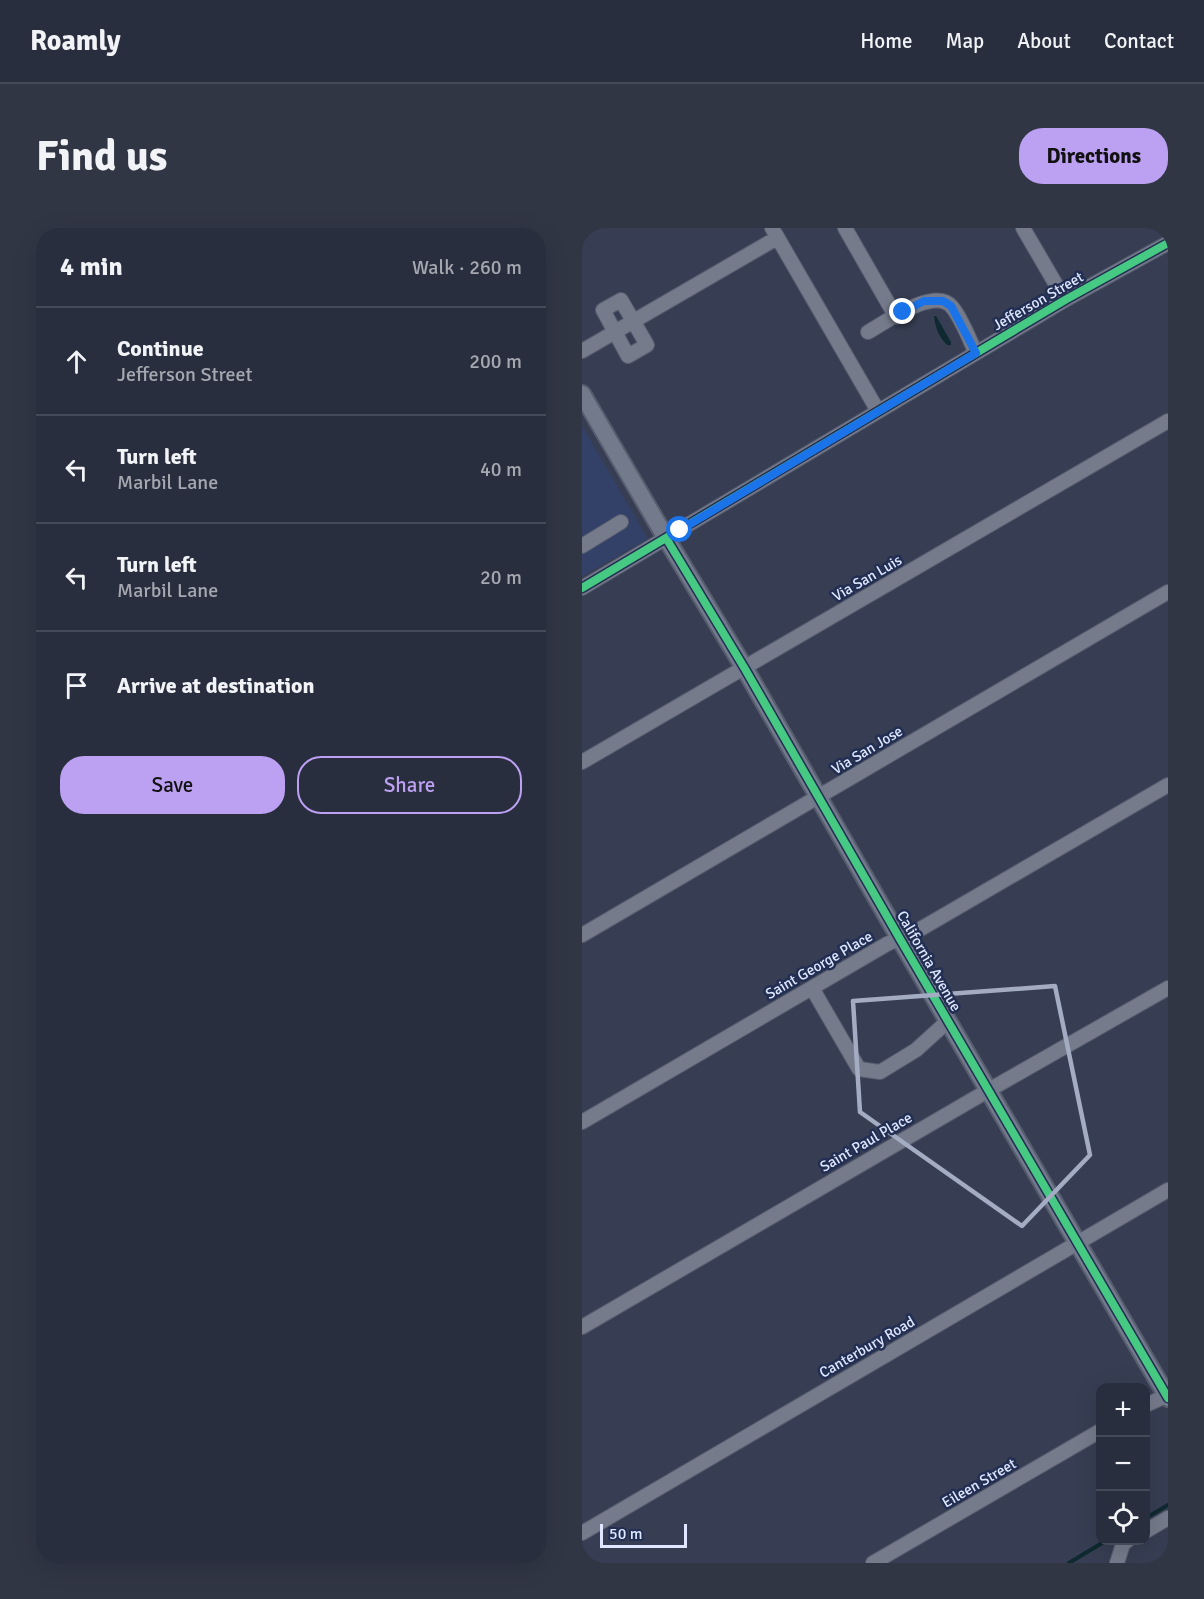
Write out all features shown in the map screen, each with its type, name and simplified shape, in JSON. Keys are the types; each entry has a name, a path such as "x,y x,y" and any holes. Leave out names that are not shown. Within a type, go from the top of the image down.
{"main road":[{"name":"California Avenue","path":"582,394 1168,1396"}],"street":[{"path":"845,228 896,316"},
{"path":"1023,228 1065,300"},
{"path":"582,351 774,233 878,411"},
{"name":"Jefferson Street","path":"582,588 1065,300 1168,243"},
{"path":"621,300 647,345 628,356 615,332 603,310 621,300"},
{"path":"868,332 924,301 943,301 951,306 976,353"},
{"name":"Via San Luis","path":"582,762 1168,421"},
{"path":"582,546 621,522"},
{"name":"Via San Jose","path":"582,935 1168,592"},
{"name":"Saint George Place","path":"582,1122 887,944 917,931 1168,785"},
{"path":"812,988 859,1069 880,1072 916,1050 948,1021"},
{"name":"Saint Paul Place","path":"582,1327 1168,988"},
{"name":"Canterbury Road","path":"582,1533 1168,1190"},
{"path":"1150,1403 1168,1396"},
{"name":"Eileen Street","path":"873,1563 1096,1434"},
{"path":"1150,1528 1168,1518"},
{"path":"1118,1563 1124,1545"}],"highlighted area":[{"path":"1055,986 1090,1155 1022,1226 860,1112 853,1001"}],"shaded area":[{"path":"934,316 951,345 947,345 940,335"},
{"path":"582,426 648,539 582,576"}],"waterway":[{"path":"1150,1516 1168,1505"},
{"path":"1069,1563 1099,1545"}],"cycle path":[{"path":"582,588 1065,300 1168,243"},
{"path":"666,538 745,669 1168,1398"}],"route":[{"path":"680,530 976,353 951,306 943,301 924,301 903,312"}]}
